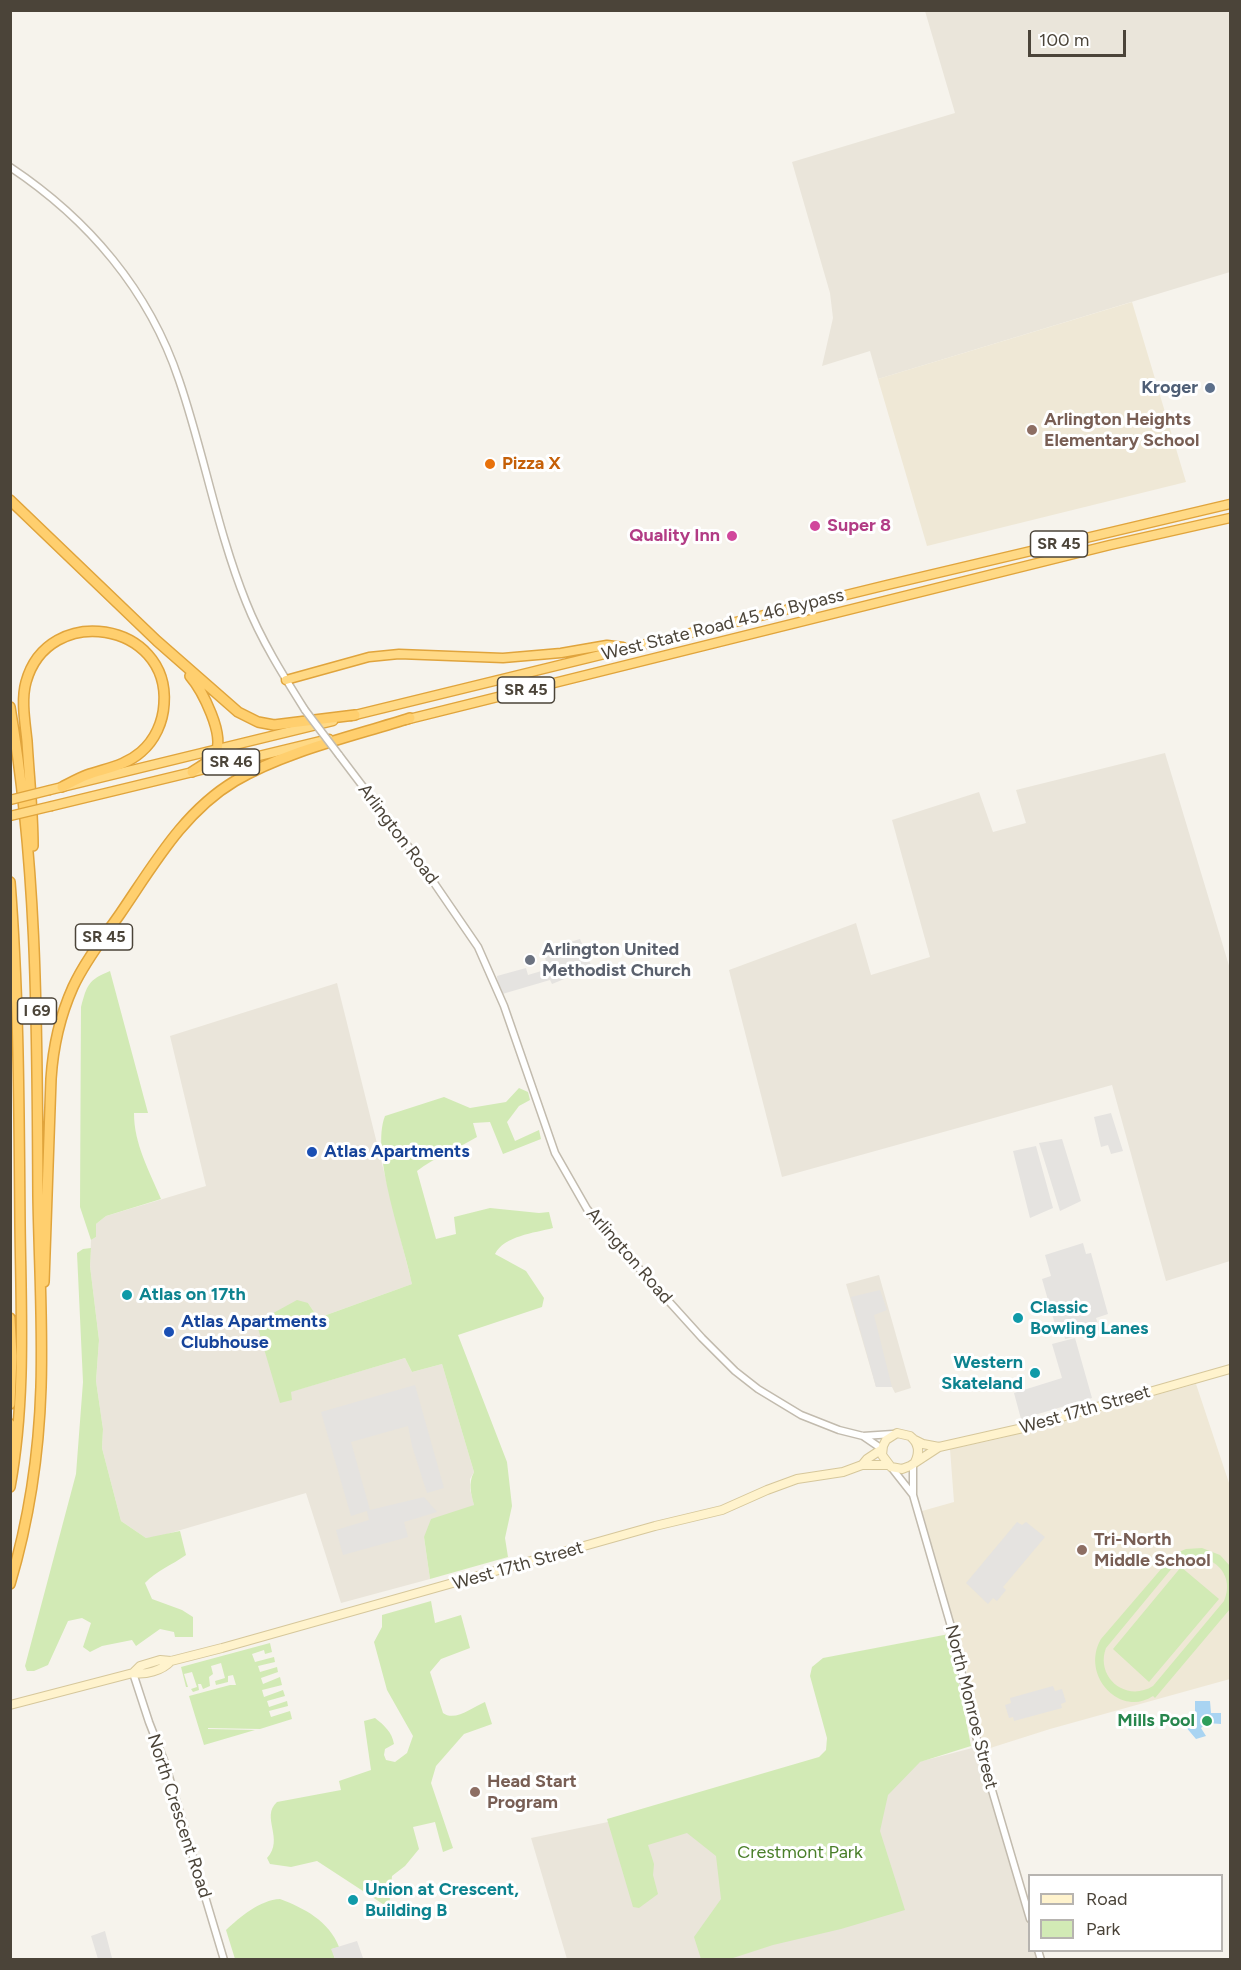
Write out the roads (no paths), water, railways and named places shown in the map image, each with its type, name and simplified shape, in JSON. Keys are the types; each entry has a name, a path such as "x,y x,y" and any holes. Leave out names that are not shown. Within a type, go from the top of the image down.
{"highway":[{"path":"10,500 157,641 230,706 252,719 274,725 356,715"},
{"name":"West State Road 45 46 Bypass","path":"217,749 787,609 1230,504"},
{"name":"West State Road 45 46 Bypass","path":"411,718 1230,518"},
{"path":"1059,558 1071,548 1076,540"},
{"path":"771,629 777,618 787,609"},
{"path":"32,902 33,822 24,707 26,682 41,654 64,636 94,630 118,634 143,649 159,673 165,699 160,726 150,743 129,761 120,766 85,776 62,787"},
{"path":"157,641 203,693 216,733 217,749 214,756 192,772"},
{"path":"286,680 369,657 399,654 503,658 561,653 607,645 629,648"},
{"name":"I 69","path":"10,707 22,795 32,902 37,1032 41,1317 41,1388 35,1460 28,1506 10,1584"},
{"name":"SR 46","path":"10,816 411,718"},
{"name":"SR 45","path":"41,1317 47,1260 52,1062 62,1017 73,986 87,962 176,832 220,791 274,762 411,718"},
{"name":"SR 45","path":"10,800 217,749"},
{"name":"I 69","path":"10,882 18,1033 21,1305 20,1387 15,1458 10,1487"},
{"path":"10,1318 12,1344 10,1404"},
{"path":"10,1424 15,1458"}],"main road":[{"name":"West 17th Street","path":"914,1463 939,1447 1016,1430 1230,1369"},
{"path":"893,1434 905,1434 915,1440 918,1451 914,1463 902,1469 890,1466 883,1458 882,1449 886,1440 893,1434"},
{"name":"West 17th Street","path":"915,1440 939,1447"},
{"name":"West 17th Street","path":"862,1465 867,1458 882,1449"},
{"name":"West 17th Street","path":"10,1705 133,1673 142,1674 164,1667 171,1661 656,1526 722,1510 785,1483 843,1472 862,1465 890,1466"}],"street":[{"name":"Arlington Road","path":"10,167 58,203 90,232 114,260 143,301 179,379 212,498 246,603 268,649 305,710 417,858 478,947 504,1006 547,1134 587,1209 666,1300 743,1377 764,1394 801,1415 863,1436 882,1449"},
{"name":"Arlington Road","path":"863,1436 893,1434"},
{"name":"North Monroe Street","path":"914,1463 913,1495 952,1630 976,1736 1028,1916"},
{"name":"North Monroe Street","path":"890,1466 913,1495"},
{"name":"North Crescent Road","path":"133,1673 148,1722 165,1763 224,1959"}],"water":[{"name":"Mills Pool","path":"1195,1701 1210,1701 1211,1713 1221,1713 1221,1724 1207,1723 1201,1728 1206,1736 1196,1739 1185,1726 1195,1719"}],"place":[{"name":"Kroger","path":"1210,388"},
{"name":"Arlington Heights Elementary School","path":"1032,430"},
{"name":"Pizza X","path":"490,464"},
{"name":"Super 8","path":"815,526"},
{"name":"Quality Inn","path":"732,536"},
{"name":"Arlington United Methodist Church","path":"530,960"},
{"name":"Atlas Apartments","path":"312,1152"},
{"name":"Atlas on 17th","path":"127,1295"},
{"name":"Classic Bowling Lanes","path":"1018,1318"},
{"name":"Atlas Apartments Clubhouse","path":"169,1332"},
{"name":"Western Skateland","path":"1035,1373"},
{"name":"Tri-North Middle School","path":"1082,1550"},
{"name":"Mills Pool","path":"1207,1721"},
{"name":"Head Start Program","path":"475,1792"},
{"name":"Union at Crescent, Building B","path":"353,1900"}],"park label":[{"name":"Crestmont Park","path":"800,1853"}]}
